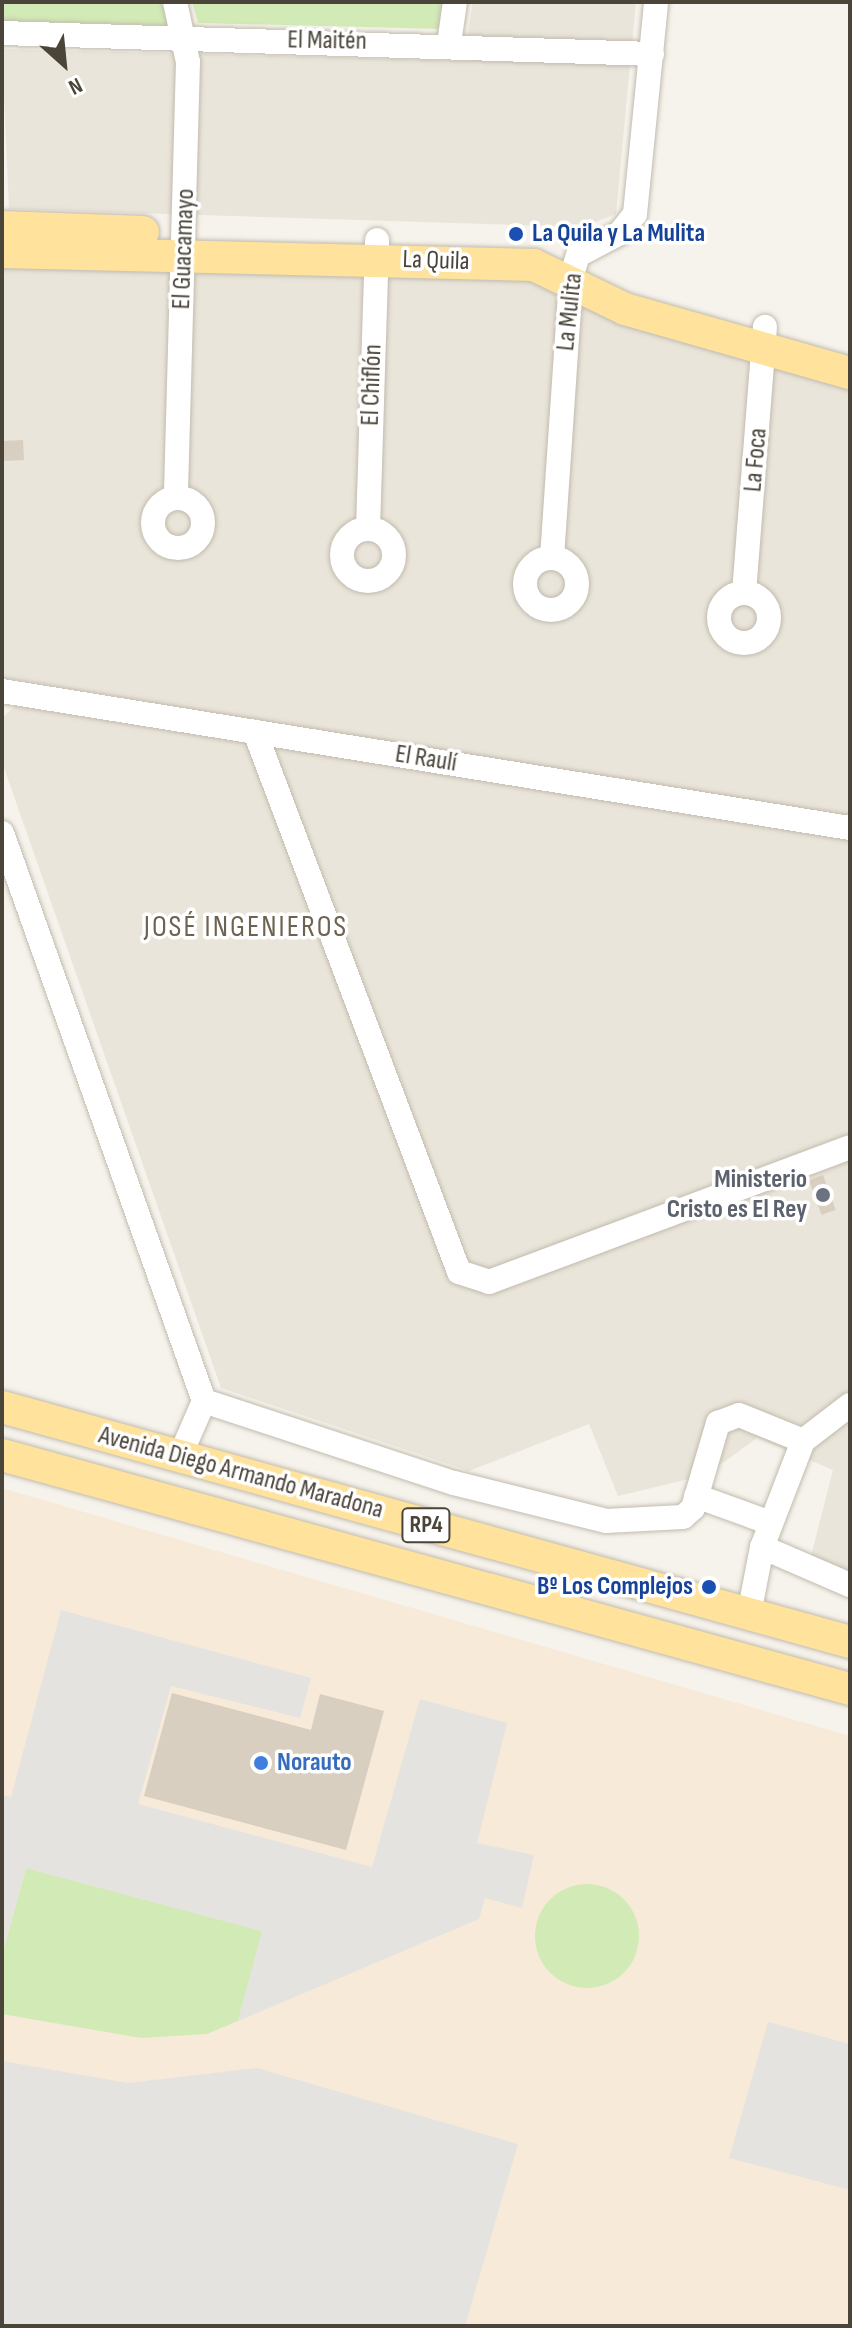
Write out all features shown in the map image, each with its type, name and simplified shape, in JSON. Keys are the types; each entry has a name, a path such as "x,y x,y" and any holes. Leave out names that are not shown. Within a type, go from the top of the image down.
{"main road":[{"name":"La Quila","path":"2,227 184,243 377,250 573,269 625,309 765,338 850,350"},
{"name":"La Quila","path":"2,252 184,243"},
{"name":"La Quila","path":"765,338 850,373"},
{"name":"Avenida Diego Armando Maradona","path":"2,1407 850,1642"},
{"name":"Avenida Diego Armando Maradona","path":"2,1455 850,1689"}],"street":[{"name":"El Guacamayo","path":"175,2 185,38 184,243 176,498"},
{"path":"449,44 455,2"},
{"name":"La Mulita","path":"552,558 573,269 620,233 635,214 656,2"},
{"name":"El Maitén","path":"2,33 449,44 652,54"},
{"name":"El Chiflón","path":"368,529 377,250"},
{"name":"La Foca","path":"744,593 765,338"},
{"name":"El Raulí","path":"2,691 850,828"},
{"path":"255,732 459,1272 489,1282 850,1147"},
{"path":"2,833 204,1401 180,1456"},
{"path":"204,1401 584,1517 670,1522 693,1508 718,1423 728,1415 803,1441"},
{"path":"749,1614 768,1522 803,1441 850,1405"},
{"path":"696,1496 768,1522"},
{"path":"762,1547 850,1585"}],"shaded area":[{"path":"473,2 636,2 616,214 583,227 9,209 2,49 463,61"},
{"path":"2,261 530,277 850,382 850,819 4,678"},
{"path":"15,706 850,836 850,1572 811,1556 833,1470 757,1438 706,1475 618,1496 589,1424 469,1471 221,1388 2,762 2,718"},
{"path":"2,1488 850,1736 850,2326 2,2326"},
{"path":"61,1610 311,1678 300,1718 171,1686 138,1804 372,1867 420,1699 507,1723 477,1843 534,1855 522,1908 485,1898 479,1919 238,2021 262,1931 26,1868 2,1955 2,1795 11,1797"},
{"path":"768,2022 850,2044 850,2190 729,2158"},
{"path":"2,2061 128,2083 257,2068 518,2144 465,2326 2,2326"}],"green space":[{"path":"2,2 161,2 171,26 2,21"},
{"path":"192,2 446,2 443,29 198,23"},
{"path":"26,1868 263,1931 238,2021 207,2034 141,2038 2,2014 2,1955"},
{"path":"587,1884 607,1888 624,1899 635,1916 639,1936 635,1956 624,1973 607,1984 587,1988 567,1984 550,1973 539,1956 535,1936 539,1916 550,1899 567,1888"}],"building":[{"path":"23,440 24,460 3,461 2,441"},
{"name":"Ministerio Cristo es El Rey","path":"823,1175 836,1210 822,1215 809,1180"},
{"name":"Norauto","path":"172,1693 311,1730 320,1694 384,1711 346,1850 144,1796"}],"place":[{"name":"La Quila y La Mulita","path":"516,234"},
{"name":"Ministerio Cristo es El Rey","path":"823,1195"},
{"name":"Bº Los Complejos","path":"709,1587"},
{"name":"Norauto","path":"261,1763"}],"district":[{"name":"JOSÉ INGENIEROS","path":"246,927"}]}
